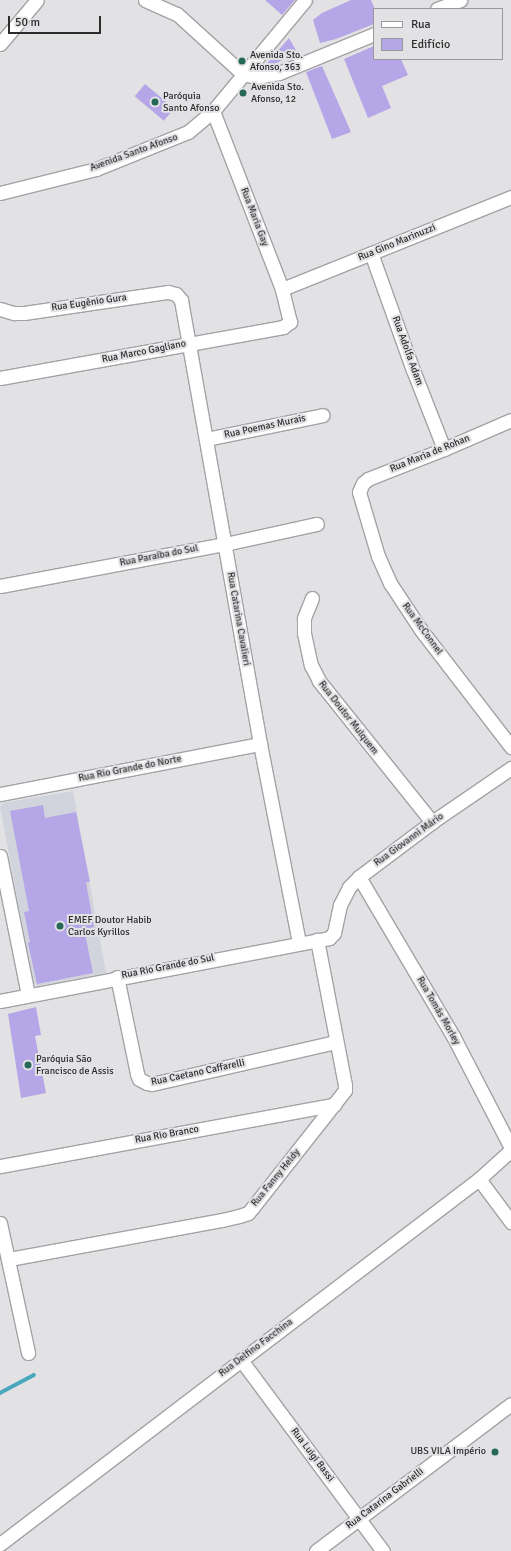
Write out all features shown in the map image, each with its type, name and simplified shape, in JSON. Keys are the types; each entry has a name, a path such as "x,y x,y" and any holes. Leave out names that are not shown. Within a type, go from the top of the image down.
{"street":[{"path":"0,44 37,0"},
{"path":"145,0 177,14 243,74 256,77 279,73 373,34"},
{"name":"Avenida Santo Afonso","path":"0,193 96,169 188,132 213,111 305,0"},
{"path":"440,8 460,0"},
{"name":"Rua Maria Gay","path":"213,111 282,289 290,318 287,325"},
{"name":"Rua Gino Marinuzzi","path":"282,289 511,197"},
{"name":"Rua Adolfa Adam","path":"371,253 413,370 444,449"},
{"name":"Rua Eugênio Gura","path":"0,309 24,313 168,292 178,296"},
{"name":"Rua Catarina Cavalieri","path":"178,296 189,344 260,744 299,942"},
{"name":"Rua Marco Gagliano","path":"0,378 61,368 283,327 287,325"},
{"name":"Rua Poemas Murais","path":"206,439 323,415"},
{"name":"Rua Maria de Rohan","path":"360,498 360,488 368,479 444,449 511,420"},
{"name":"Rua McConnel","path":"360,498 378,556 390,583 421,630 511,747"},
{"name":"Rua Paraíba do Sul","path":"0,586 225,544 317,524"},
{"name":"Rua Doutor Mulquem","path":"312,598 304,618 304,633 311,665 319,681 432,822"},
{"name":"Rua Rio Grande do Norte","path":"0,794 260,744"},
{"name":"Rua Giovanni Mário","path":"334,933 340,905 349,887 359,877 432,822 511,768"},
{"path":"0,856 28,995"},
{"name":"Rua Tomás Morley","path":"359,877 453,1036 511,1149"},
{"name":"Rua Rio Grande do Sul","path":"0,1001 299,942 329,938 334,933"},
{"name":"Rua Fanny Heldy","path":"8,1259 222,1220 248,1213 342,1095 345,1085 317,940"},
{"name":"Rua Caetano Caffarelli","path":"117,977 138,1079 147,1084 336,1042"},
{"name":"Rua Rio Branco","path":"0,1166 334,1105"},
{"name":"Rua Delfino Facchina","path":"4,1546 241,1360 480,1179 511,1149"},
{"path":"480,1179 511,1222"},
{"path":"0,1223 28,1353"},
{"name":"Rua Luigi Bassi","path":"241,1360 383,1551"},
{"name":"Rua Catarina Gabrielli","path":"316,1551 511,1404"}],"shaded area":[{"name":"EMEF Doutor Habib Carlos Kyrillos","path":"73,791 106,973 37,986 33,982 0,807 3,803"}],"building":[{"path":"265,0 295,0 282,15"},
{"path":"351,0 371,0 374,7 373,24 336,39 320,43 313,20 322,13"},
{"path":"289,38 297,52 271,66 263,68"},
{"path":"373,46 373,60 401,60 408,75 382,86 391,108 368,118 344,59"},
{"path":"322,66 351,132 332,139 306,72"},
{"name":"Paróquia Santo Afonso","path":"145,84 174,108 164,121 135,96"},
{"name":"EMEF Doutor Habib Carlos Kyrillos","path":"43,805 45,818 76,812 90,882 86,882 94,927 84,929 93,973 37,984 28,943 30,942 24,912 29,911 10,811"},
{"name":"Paróquia São Francisco de Assis","path":"36,1007 41,1035 35,1036 46,1093 21,1098 8,1014"}],"waterway":[{"path":"0,1393 34,1375"}],"place":[{"name":"Avenida Sto. Afonso, 363","path":"242,61"},
{"name":"Avenida Sto. Afonso, 12","path":"243,93"},
{"name":"Paróquia Santo Afonso","path":"155,102"},
{"name":"EMEF Doutor Habib Carlos Kyrillos","path":"60,926"},
{"name":"Paróquia São Francisco de Assis","path":"28,1065"},
{"name":"UBS VILA Império","path":"495,1452"}]}
